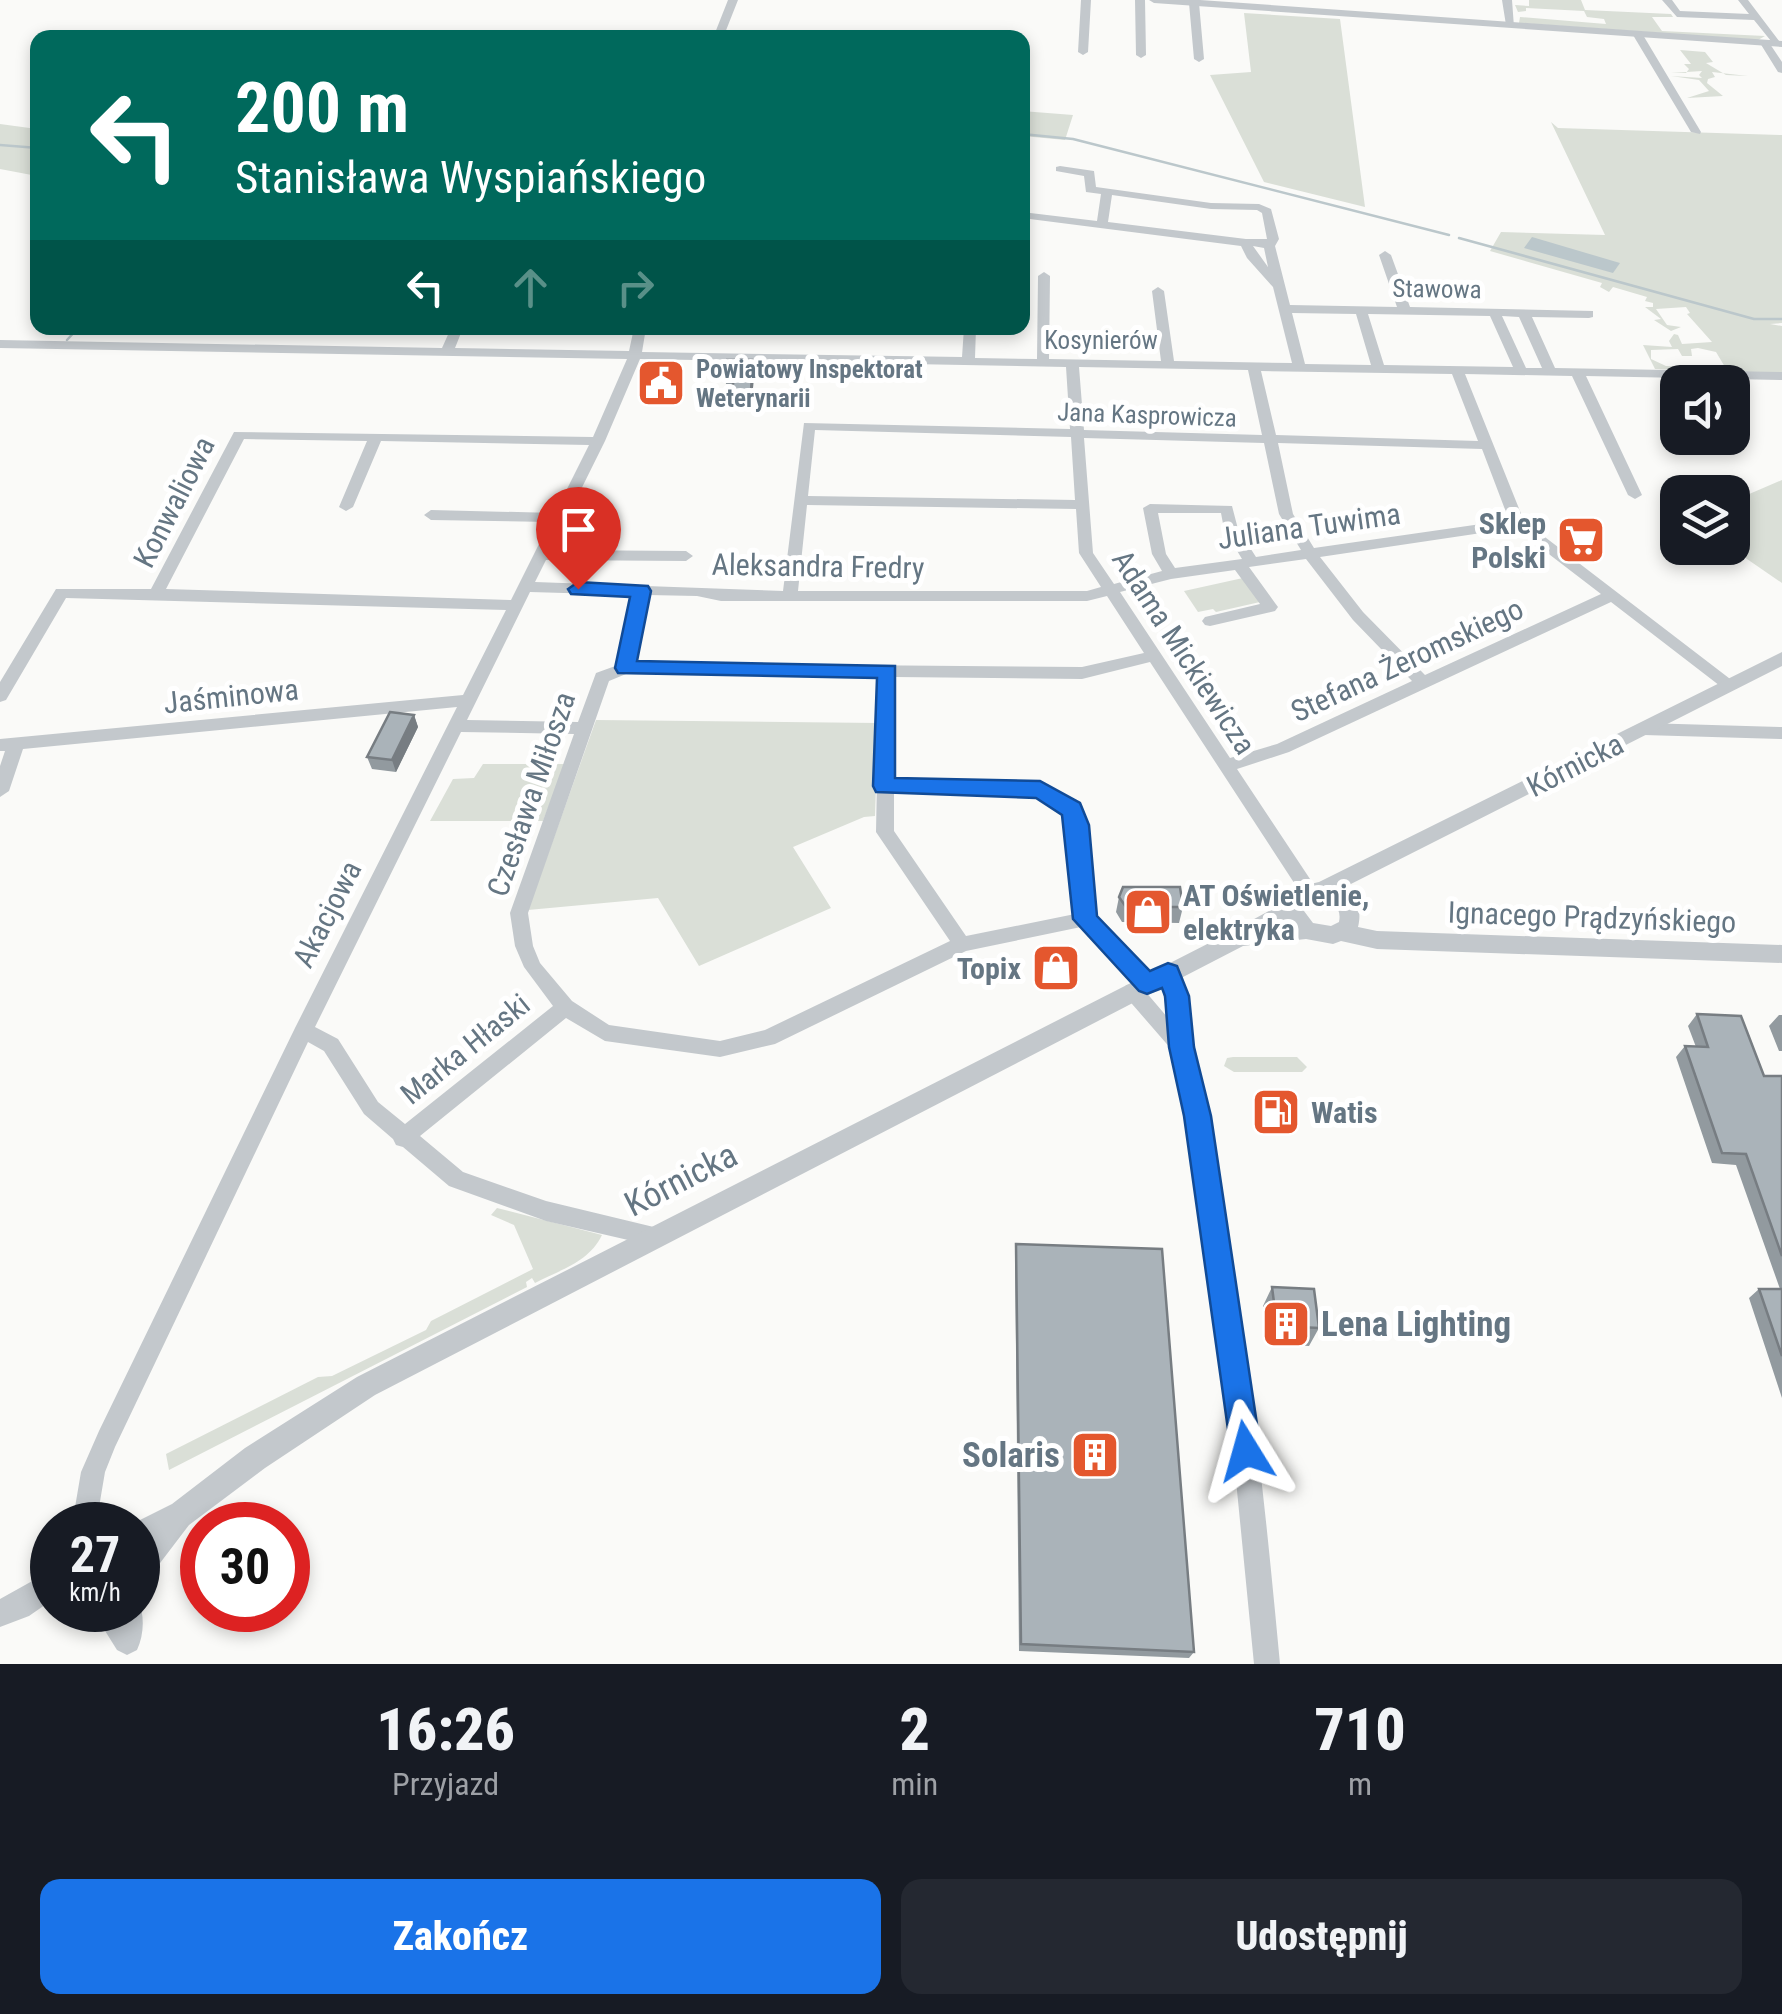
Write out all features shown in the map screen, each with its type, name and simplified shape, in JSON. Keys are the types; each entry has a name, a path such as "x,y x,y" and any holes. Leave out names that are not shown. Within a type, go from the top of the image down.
{"street":[{"path":"721,30 732,0"},
{"path":"1083,52 1086,0"},
{"path":"1140,0 1141,55"},
{"path":"1154,0 1775,44"},
{"path":"1507,0 1511,25"},
{"path":"1667,0 1677,14 1756,17"},
{"path":"1742,0 1775,44 1782,70"},
{"path":"1194,3 1199,59"},
{"path":"1638,34 1696,132"},
{"path":"1060,169 1090,172 1090,190 1211,206 1260,208 1267,212 1273,239 1269,246 1299,367"},
{"path":"1102,223 1107,192"},
{"path":"1030,216 1269,246"},
{"path":"1246,243 1251,255 1282,290"},
{"path":"1385,255 1405,310"},
{"path":"1043,362 1044,276"},
{"path":"1143,285 1162,290 1168,363"},
{"name":"Stawowa","path":"1285,308 1589,314"},
{"path":"1362,310 1379,368"},
{"path":"1494,312 1521,371"},
{"path":"1524,313 1550,372"},
{"path":"76,345 84,335"},
{"path":"448,352 454,335"},
{"name":"Akacjowa","path":"91,1502 93,1472 107,1438 302,1034 598,442 635,356 639,335"},
{"path":"968,362 970,335"},
{"name":"Kosynierów","path":"0,344 1782,376"},
{"name":"Adama Mickiewicza","path":"1072,363 1086,553 1308,895"},
{"path":"1254,366 1286,514 1311,555 1358,616 1423,683"},
{"path":"1458,370 1518,522 1730,685"},
{"path":"1578,372 1634,494"},
{"name":"Jana Kasprowicza","path":"800,500 810,426 1484,444"},
{"name":"Konwaliowa","path":"514,605 156,594 239,435 598,442"},
{"path":"346,507 376,437"},
{"path":"790,596 800,500 1082,505"},
{"path":"1172,574 1158,554 1150,508 1227,509 1231,530 1270,607 1210,621"},
{"path":"431,515 559,518"},
{"name":"Juliana Tuwima","path":"1110,590 1172,574 1518,522"},
{"path":"540,554 686,556"},
{"name":"Aleksandra Fredry","path":"524,588 790,596 1087,596 1110,590"},
{"path":"641,591 625,668 1082,673 1154,656"},
{"path":"0,696 60,594 156,594"},
{"name":"Stefana Żeromskiego","path":"1226,766 1283,748 1610,596"},
{"name":"Kórnicka","path":"160,1535 254,1458 366,1386 1231,942 1308,895 1366,870 1782,658"},
{"name":"Czesława Miłosza","path":"625,668 602,677 519,913 524,946 533,967 565,1007 605,1034 720,1049 768,1038 962,944 1085,919"},
{"path":"887,671 885,832 962,944"},
{"name":"Jaśminowa","path":"8,745 467,700"},
{"path":"1675,713 1698,730"},
{"path":"456,726 584,728"},
{"path":"1644,729 1782,733"},
{"path":"0,791 8,745"},
{"path":"884,786 1040,790 1059,798 1072,810 1078,825 1085,919 1181,1047"},
{"path":"1306,930 1296,918 1308,895 1346,918 1366,870"},
{"name":"Kórnicka","path":"1231,942 1306,930 1323,935 1346,918"},
{"name":"Ignacego Prądzyńskiego","path":"1346,918 1400,940 1782,954"},
{"path":"1168,974 1177,996 1181,1047 1198,1116 1222,1272 1256,1522 1267,1664"},
{"name":"Marka Hłaski","path":"403,1138 565,1007"},
{"path":"302,1034 312,1034 331,1046 371,1108 456,1179 546,1211 654,1236"}],"shaded area":[{"path":"1529,0 1581,0 1585,10 1671,14 1673,17 1652,17 1662,31 1765,36 1758,40 1519,23 1520,17 1606,24 1604,19 1587,17 1584,11 1526,8 1518,12 1515,5 1529,6"},
{"path":"1244,13 1340,19 1365,207 1264,182 1210,75 1251,72"},
{"path":"1680,50 1705,52 1713,62 1706,63 1723,73 1712,72 1715,77 1707,83 1723,96 1687,98 1709,91 1699,80 1671,76 1702,78 1702,71 1687,72 1684,64 1691,64"},
{"path":"1030,112 1073,115 1065,140 1030,137"},
{"path":"1551,122 1558,128 1782,135 1782,323 1770,324 1782,326 1782,374 1750,373 1750,365 1724,365 1716,352 1698,348 1691,349 1692,356 1682,356 1678,349 1651,350 1651,359 1664,365 1655,369 1643,345 1672,347 1669,341 1674,334 1682,344 1712,342 1687,314 1690,313 1686,307 1656,309 1667,325 1681,327 1671,331 1654,320 1661,319 1645,307 1653,307 1653,303 1645,301 1647,297 1613,287 1609,292 1600,287 1602,283 1490,251 1501,232 1605,235"},
{"path":"0,124 30,128 30,175 0,169"},
{"path":"1532,237 1620,263 1613,273 1524,248"},
{"path":"1782,480 1782,583 1750,561 1750,494"},
{"path":"1243,578 1260,602 1198,612 1184,591"},
{"path":"596,720 878,723 875,816 793,847 831,908 699,966 658,898 528,910"},
{"path":"483,764 565,764 543,821 430,821 453,779 474,778"},
{"path":"1297,1057 1307,1067 1302,1072 1234,1072 1224,1066 1227,1058"},
{"path":"497,1208 602,1235 590,1252 574,1264 535,1283 532,1278 526,1282 527,1287 169,1470 166,1454 318,1377 332,1376 426,1330 431,1321 533,1269 514,1225 491,1215"}],"building":[{"path":"727,360 753,360 751,391 732,390 735,372 725,372"},
{"path":"652,370 669,371 667,382 650,381"},
{"path":"390,712 414,715 392,760 367,757"},
{"path":"1123,887 1180,887 1183,907 1126,907 1119,897"},
{"path":"1697,1014 1741,1016 1764,1076 1782,1076 1782,1256 1746,1154 1722,1153 1685,1046 1708,1047"},
{"name":"Watis","path":"1264,1102 1289,1103 1291,1114 1266,1114"},
{"name":"Solaris","path":"1016,1244 1162,1249 1194,1652 1021,1644"},
{"path":"1272,1287 1314,1289 1319,1328 1277,1326"},
{"path":"1759,1289 1782,1289 1782,1356"}],"waterway":[{"path":"1030,135 1073,139 1449,235"},
{"path":"0,145 30,147"},
{"path":"1459,238 1754,319 1782,319"},
{"path":"67,340 72,335"}],"place":[{"name":"Powiatowy Inspektorat Weterynarii","path":"661,383"},
{"name":"Sklep Polski","path":"1581,540"},
{"name":"AT Oświetlenie, elektryka","path":"1148,912"},
{"name":"Topix","path":"1056,968"},
{"name":"Watis","path":"1276,1112"},
{"name":"Lena Lighting","path":"1286,1324"},
{"name":"Solaris","path":"1095,1455"}],"route":[{"path":"578,589 641,591 625,668 887,671 884,786 1040,790 1059,798 1072,810 1078,825 1085,919 1147,984 1168,974 1177,996 1181,1047 1198,1116 1246,1451"}]}
